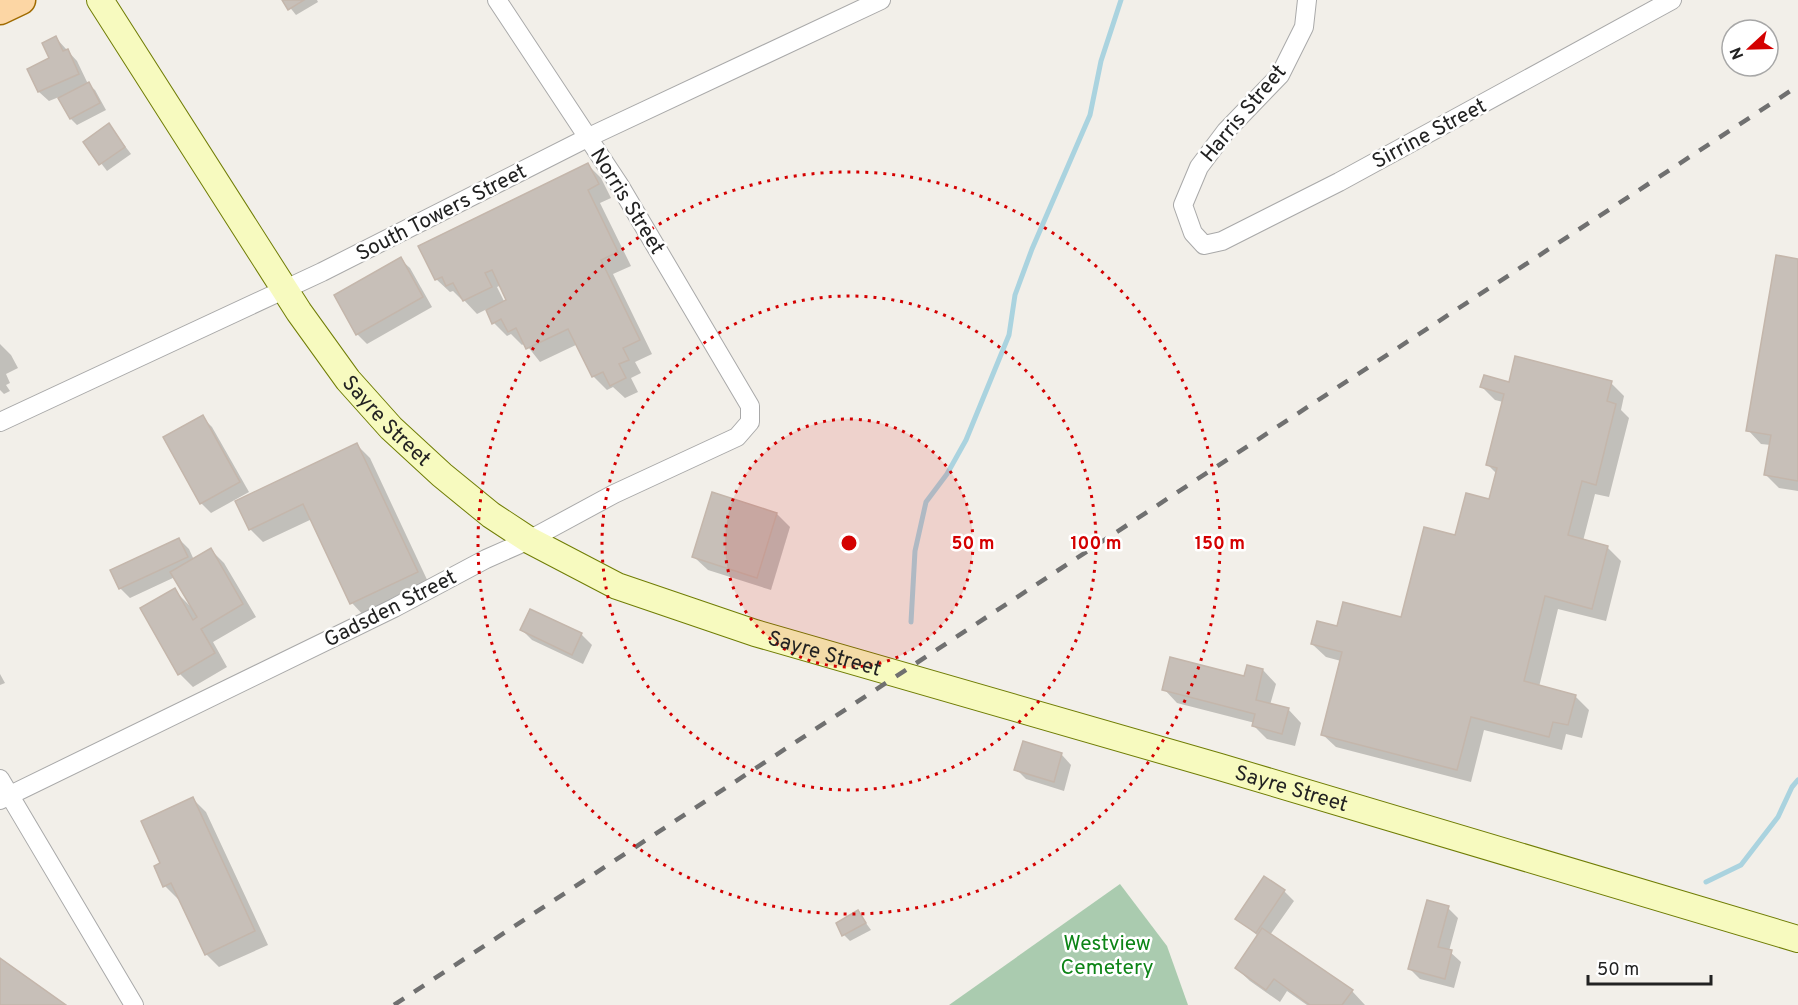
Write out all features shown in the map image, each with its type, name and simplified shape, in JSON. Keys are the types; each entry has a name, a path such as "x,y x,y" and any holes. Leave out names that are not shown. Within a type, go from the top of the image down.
{"main road":[{"path":"0,10 21,0"},
{"name":"Sayre Street","path":"100,0 285,290 348,380 391,428 442,475 491,515 530,540 617,586 755,633 1182,756 1798,939"}],"street":[{"name":"Norris Street","path":"498,0 626,195 750,406"},
{"name":"South Towers Street","path":"0,423 285,290 589,137 881,0"},
{"name":"Harris Street","path":"1190,225 1183,205 1199,166 1226,131 1280,75 1304,27 1307,0"},
{"name":"Sirrine Street","path":"1190,225 1193,233 1204,245 1222,241 1339,182 1672,0"},
{"name":"Gadsden Street","path":"3,791 394,608 486,559 530,540 614,494 737,437 750,422 750,406"},
{"path":"3,791 134,1005"}],"green space":[{"name":"Westview Cemetery","path":"1120,884 1167,946 1188,1005 949,1005"}],"building":[{"path":"282,0 304,0 288,10"},
{"path":"56,36 63,51 68,49 79,74 38,92 27,69 49,58 42,43"},
{"path":"89,82 100,103 70,119 58,98"},
{"path":"109,123 125,147 99,165 83,142"},
{"path":"588,163 599,184 588,190 618,252 601,260 640,340 623,348 629,360 619,364 626,378 610,386 603,372 592,377 568,329 526,349 516,328 508,332 501,319 492,324 486,310 506,300 492,270 485,273 492,287 463,301 453,283 446,286 442,277 435,280 418,246"},
{"path":"1776,255 1798,259 1798,481 1764,475 1771,435 1746,431"},
{"path":"401,257 423,297 356,335 334,295"},
{"path":"1515,356 1612,381 1607,401 1616,404 1596,485 1582,481 1568,535 1608,546 1592,609 1545,596 1524,681 1576,695 1568,725 1553,722 1549,737 1471,717 1457,770 1321,735 1342,652 1311,644 1317,621 1337,626 1343,602 1401,617 1424,527 1455,535 1466,493 1489,499 1497,468 1486,465 1504,394 1480,387 1484,375 1509,382"},
{"path":"203,415 240,482 200,504 163,437"},
{"path":"357,443 418,572 350,604 303,504 249,530 235,501"},
{"path":"712,492 777,513 757,578 692,557"},
{"path":"179,538 188,557 119,589 110,570"},
{"path":"211,548 243,604 201,629 215,653 178,675 140,608 175,588 193,620 197,617 170,572"},
{"path":"530,609 582,633 572,655 520,630"},
{"path":"1170,657 1244,676 1247,665 1263,669 1256,700 1289,708 1282,734 1252,726 1255,714 1162,690"},
{"path":"1023,741 1062,753 1054,782 1014,770"},
{"path":"193,797 255,931 205,955 171,883 163,887 154,866 160,863 141,821"},
{"path":"1264,876 1285,890 1256,933 1235,919"},
{"path":"1427,900 1449,906 1438,947 1452,950 1445,979 1408,969"},
{"path":"858,910 866,923 842,936 836,923"},
{"path":"1262,928 1353,990 1342,1005 1310,1005 1274,979 1266,990 1235,968"},
{"path":"0,958 66,1005 0,1005"}],"waterway":[{"path":"911,622 915,551 926,502 947,474 966,440 1009,335 1015,295 1032,249 1090,115 1101,61 1121,0"},
{"path":"1706,882 1741,865 1778,817 1792,787 1798,780"}],"railway":[{"path":"394,1005 1798,86"}]}
